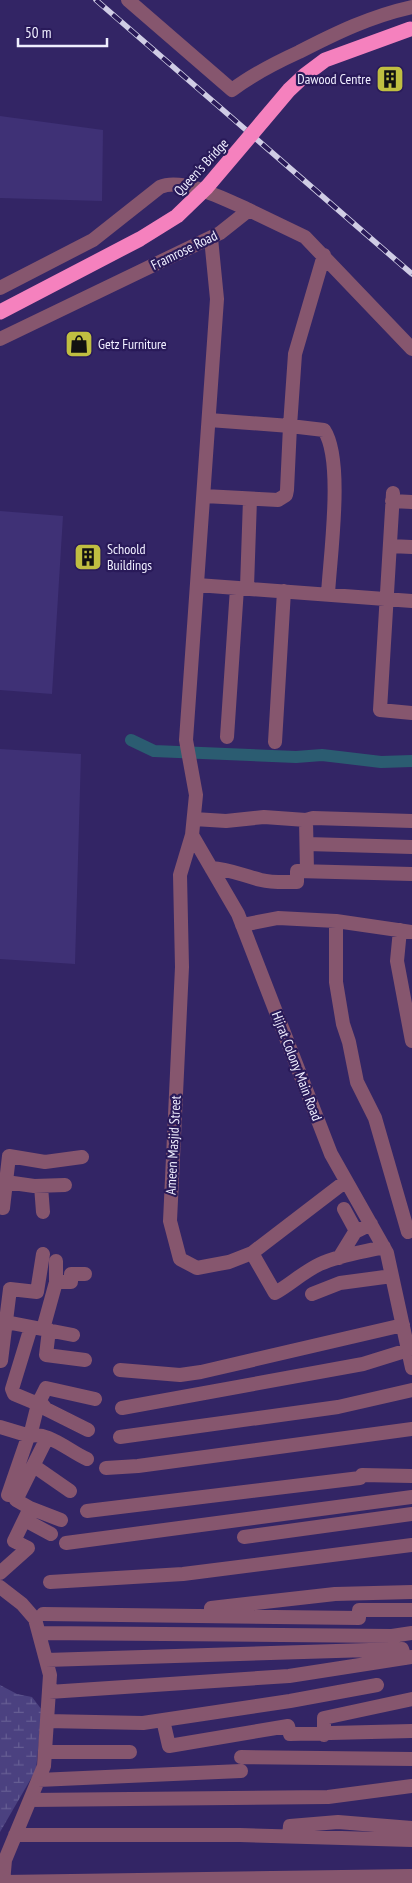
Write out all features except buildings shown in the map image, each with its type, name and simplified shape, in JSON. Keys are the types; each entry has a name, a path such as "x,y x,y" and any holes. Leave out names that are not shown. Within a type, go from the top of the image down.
{"highway":[{"name":"Queen's Bridge","path":"0,312 140,239 177,216 207,187 289,90 325,60 410,29"}],"street":[{"path":"128,0 232,90 249,76 349,27 387,12 412,7"},
{"path":"0,288 93,240 160,187 167,184 181,184 249,210 305,237 412,349"},
{"name":"Framrose Road","path":"0,339 211,238 249,210"},
{"path":"192,835 196,795 192,764 186,740 217,299 211,238"},
{"path":"204,496 250,500 278,500 286,495 295,354 324,256"},
{"path":"209,420 324,430 331,450 335,473 328,594"},
{"path":"412,502 392,497 388,599 380,710 412,713"},
{"path":"227,738 250,500"},
{"path":"390,546 412,547"},
{"path":"197,585 412,600"},
{"path":"275,742 284,591"},
{"path":"194,819 226,820 264,816 306,820 313,818 412,821"},
{"path":"306,820 307,871"},
{"name":"Hijrat Colony Main Road","path":"192,835 242,925 331,1154 384,1248 412,1368"},
{"name":"Ameen Masjid Street","path":"192,835 180,875 182,976 170,1221 180,1259 197,1268 229,1262 252,1253 346,1181"},
{"path":"307,844 412,847"},
{"path":"211,868 226,868 261,880 282,882 297,882 297,871 412,874"},
{"path":"242,925 278,918 336,921 406,931 397,961 412,1041"},
{"path":"336,921 336,982 343,1024 349,1042 357,1082 375,1118 408,1232"},
{"path":"0,1207 3,1208 4,1174 9,1156 45,1162 82,1157"},
{"path":"4,1174 41,1186 64,1185"},
{"path":"41,1186 43,1212"},
{"path":"344,1209 356,1231"},
{"path":"339,1258 356,1231 371,1224"},
{"path":"252,1253 275,1293 321,1264 384,1248"},
{"path":"1,1361 4,1316 10,1288 37,1292 43,1254"},
{"path":"56,1261 56,1282 41,1329 12,1389 14,1394 39,1402 46,1409 88,1430"},
{"path":"56,1282 71,1282 71,1274 85,1274"},
{"path":"312,1294 340,1283 392,1276"},
{"path":"4,1316 41,1329 72,1335"},
{"path":"120,1370 180,1375 201,1372 403,1325"},
{"path":"41,1329 46,1355 85,1360"},
{"path":"122,1408 363,1364 408,1350"},
{"path":"8,1495 28,1437 30,1436 39,1402 46,1388 95,1399"},
{"path":"120,1437 338,1407 412,1390"},
{"path":"0,1427 30,1436 35,1434 47,1438 87,1459"},
{"path":"106,1468 147,1465 412,1429"},
{"path":"47,1438 16,1500 27,1514 51,1534"},
{"path":"34,1466 70,1492"},
{"path":"87,1511 360,1478 362,1475 412,1476"},
{"path":"66,1543 412,1497"},
{"path":"27,1514 61,1520"},
{"path":"0,1573 28,1548 14,1541 27,1514"},
{"path":"244,1537 412,1514"},
{"path":"50,1582 183,1574 412,1545"},
{"path":"0,1587 38,1615 210,1615 359,1618 359,1610 412,1610"},
{"path":"210,1615 210,1608 335,1594 412,1592"},
{"path":"38,1615 39,1633 50,1676 44,1766 5,1860 4,1883 412,1876"},
{"path":"39,1633 392,1636 412,1633"},
{"path":"46,1660 402,1648 409,1657 289,1676 49,1692"},
{"path":"47,1721 143,1723 290,1701 377,1685"},
{"path":"324,1735 324,1718 412,1699"},
{"path":"163,1720 168,1746 288,1726 290,1734 324,1735 412,1731"},
{"path":"45,1752 130,1752"},
{"path":"242,1757 412,1759"},
{"path":"38,1780 241,1771"},
{"path":"30,1800 328,1797 412,1786"},
{"path":"289,1836 290,1826 338,1822 412,1828"},
{"path":"15,1835 289,1836 412,1840"}],"shaded area":[{"path":"0,116 103,130 102,201 0,198"},
{"path":"0,511 63,516 52,694 0,690"},
{"path":"0,749 81,754 75,964 0,959"}],"green space":[{"path":"0,1685 17,1694 32,1697 42,1710 36,1770 0,1832"}],"waterway":[{"path":"131,740 154,751 296,757 322,755 381,762 412,761"}],"railway":[{"path":"96,0 412,274"}],"place":[{"name":"Dawood Centre","path":"390,79"},
{"name":"Getz Furniture","path":"79,344"},
{"name":"Schoold Buildings","path":"88,557"}]}
